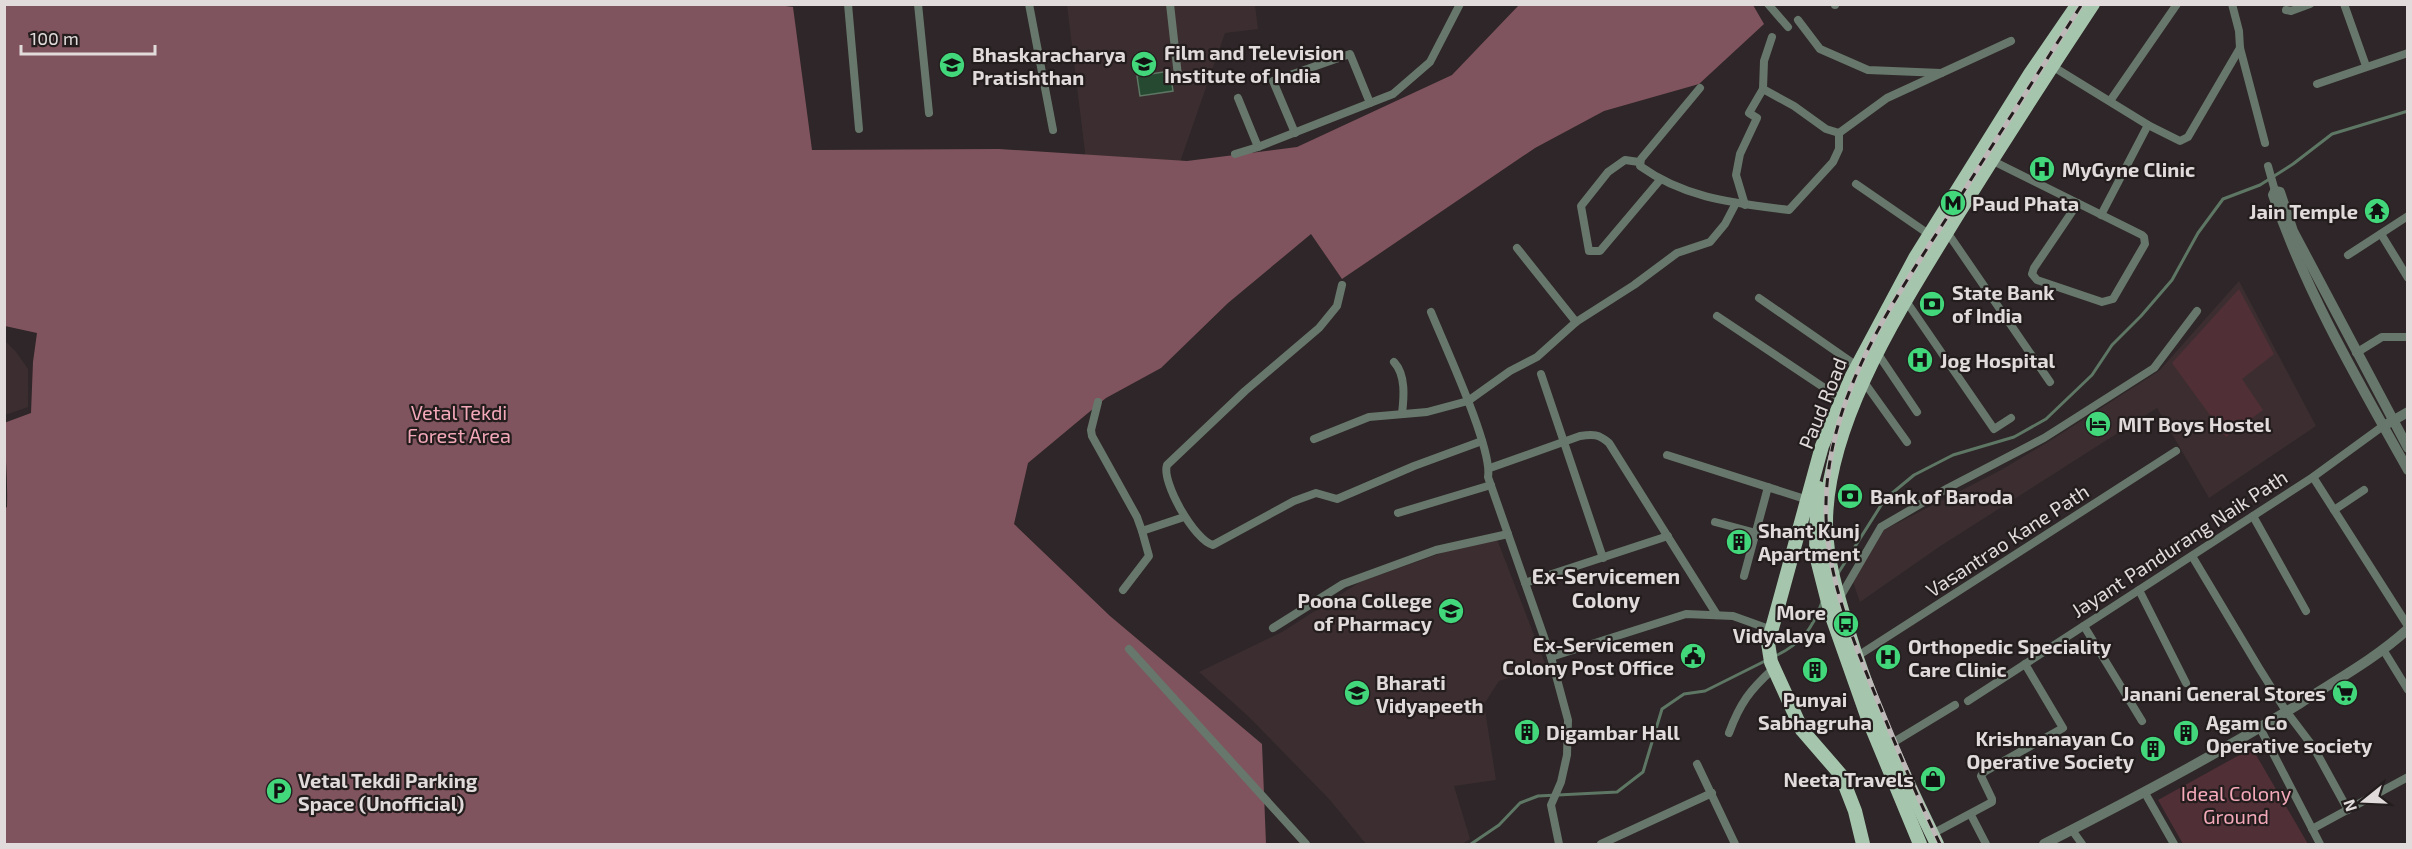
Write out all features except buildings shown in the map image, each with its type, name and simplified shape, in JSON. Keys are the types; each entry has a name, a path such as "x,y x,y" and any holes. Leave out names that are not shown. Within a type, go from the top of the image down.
{"main road":[{"name":"Paud Road","path":"1771,662 1772,630 1822,446 1841,399 1879,322 1930,235 2024,84 2078,4"},
{"name":"Paud Road","path":"1934,839 1889,745 1832,597 1825,560 1832,474 1843,428 1906,301 1991,160 2093,4"},
{"path":"1794,551 1825,560"},
{"path":"1832,597 1855,686 1920,844"},
{"path":"1771,662 1802,730 1841,775 1855,811 1863,844"}],"street":[{"path":"848,4 859,129"},
{"path":"918,4 929,113"},
{"path":"1029,4 1053,130"},
{"path":"1170,4 1178,76"},
{"path":"1235,154 1393,94 1431,62 1460,4"},
{"path":"1768,4 1788,27"},
{"path":"2110,101 2177,4"},
{"path":"2232,4 2239,31 2240,48 2265,143"},
{"path":"2286,10 2291,11 2310,4"},
{"path":"2344,4 2366,66"},
{"path":"1798,20 1820,49 1868,70 1942,73"},
{"path":"1314,439 1369,417 1435,410 1468,402 1510,371 1537,357 1576,322 1635,285 1677,253 1710,242 1741,204 1736,175 1740,154 1757,118 1749,113 1763,89 1764,61 1772,37"},
{"path":"1839,133 1887,98 2011,41"},
{"path":"2052,66 2148,125 2178,140 2186,139 2240,48"},
{"path":"2317,84 2408,53"},
{"path":"1295,133 1273,81 1350,54 1370,103"},
{"path":"1639,162 1700,88"},
{"path":"1763,89 1794,106 1826,129 1839,133"},
{"path":"1238,98 1258,147"},
{"path":"2101,215 2148,125"},
{"path":"1639,162 1640,166 1660,180 1723,202 1789,210 1833,162 1839,149 1839,133"},
{"path":"1639,162 1625,160 1608,172 1581,206 1589,251 1600,251 1660,180"},
{"path":"1991,160 2078,203 2101,215 2142,235 2146,242 2113,299 2105,302 2037,280 2032,274 2033,269 2078,203"},
{"path":"2408,448 2388,423 2316,300 2290,244 2273,195 2272,178 2280,192 2293,231 2356,353 2388,423 2408,470"},
{"path":"1857,184 1930,235"},
{"path":"2348,255 2408,216"},
{"path":"1947,232 2050,382"},
{"path":"2382,234 2408,278"},
{"path":"1517,248 1576,322"},
{"path":"1342,285 1337,306 1319,327 1245,391 1167,465 1166,474 1184,517 1205,543 1213,545 1294,501 1316,493 1337,499 1414,466 1482,441"},
{"path":"1759,297 1857,366"},
{"path":"1906,301 1994,429 2011,418"},
{"path":"1832,597 1881,527 1948,488 2044,438 2154,368 2197,311"},
{"path":"1431,312 1482,441 1490,468 1488,477 1551,657 1568,720 1567,755 1561,782 1551,805 1559,844"},
{"path":"1717,316 1841,399"},
{"path":"2356,353 2382,337 2408,337"},
{"path":"1878,354 1917,412"},
{"path":"1394,362 1398,367 1402,384 1402,414"},
{"path":"1541,374 1604,558"},
{"path":"1864,382 1907,442"},
{"path":"1098,402 1091,430 1092,436 1137,517 1149,556 1123,590"},
{"name":"Jayant Pandurang Naik Path","path":"1968,701 2313,477 2388,423 2408,412"},
{"path":"1490,468 1565,441 1594,434 1609,443 1717,615"},
{"name":"Vasantrao Kane Path","path":"1856,657 2176,451"},
{"path":"1666,454 1808,500"},
{"path":"2044,844 2145,794 2260,728 2384,651 2408,628 2313,477"},
{"path":"1398,513 1491,485"},
{"path":"1744,576 1768,487"},
{"path":"2334,510 2364,490"},
{"path":"2253,516 2306,611"},
{"path":"1142,531 1184,517"},
{"path":"1715,522 1756,533"},
{"path":"1273,628 1343,584 1436,550 1508,534"},
{"path":"1525,584 1668,536"},
{"path":"2192,556 2286,711 2314,748 2349,810"},
{"path":"2139,590 2186,683"},
{"path":"1551,657 1686,614 1733,616 1772,630"},
{"path":"2084,626 2142,721"},
{"path":"1129,649 1306,844"},
{"path":"2384,651 2408,690"},
{"path":"1729,733 1745,696 1771,662"},
{"path":"1934,839 1992,802 1982,780 1981,776 1984,772 2063,728 2025,664"},
{"path":"1889,745 1955,705"},
{"path":"2260,728 2320,844"},
{"path":"1697,764 1735,844"},
{"path":"2312,830 2408,777"},
{"path":"1601,844 1712,793"},
{"path":"2145,794 2174,844"},
{"path":"1971,815 1986,844"},
{"path":"2072,830 2082,844"}],"shaded area":[{"name":"Film and Television Institute of India","path":"1067,5 1255,5 1258,29 1225,33 1180,162 1086,160"},
{"path":"1170,71 1173,91 1140,96 1137,76"},
{"path":"2239,281 2316,426 2209,498 2157,408 1939,547 1860,602 1853,582 1884,530 2001,470 2159,371"},
{"path":"5,341 28,369 28,407 5,415"},
{"name":"Bharati Vidyapeeth","path":"1495,534 1546,666 1499,681 1484,704 1496,780 1454,786 1470,839 1462,844 1366,844 1330,800 1249,717 1199,672 1282,632 1360,582"}],"green space":[{"name":"Vetal Tekdi Forest Area","path":"5,5 778,5 793,7 812,150 999,149 1187,161 1297,147 1452,75 1519,5 1753,5 1764,24 1699,84 1604,111 1535,148 1342,279 1311,234 1228,303 1161,368 1106,398 1028,463 1014,524 1110,616 1262,744 1266,844 5,844 4,509 7,507 7,476 4,423 31,413 33,362 37,333 5,326"},
{"path":"2239,289 2274,354 2242,379 2263,410 2226,437 2172,363"},
{"name":"Ideal Colony Ground","path":"2252,748 2308,844 2183,844 2158,800"}],"waterway":[{"path":"1837,575 1885,499 1914,475 1953,455 2014,437 2046,419 2092,375 2112,345 2172,280 2198,233 2223,199 2260,185 2293,164 2332,134 2408,111"},
{"path":"1773,657 1791,647 1804,635 1810,628 1822,602"},
{"path":"1471,844 1499,825 1520,803 1538,796 1617,792 1643,772 1662,709 1684,694 1705,691 1767,660"}],"railway":[{"path":"1940,844 1877,699 1853,638 1834,577 1827,534 1827,487 1834,443 1846,400 1884,318 2082,4"}],"place":[{"name":"Film and Television Institute of India","path":"1144,64"},
{"name":"Bhaskaracharya Pratishthan","path":"952,65"},
{"name":"MyGyne Clinic","path":"2042,169"},
{"name":"Paud Phata","path":"1953,203"},
{"name":"Jain Temple","path":"2377,211"},
{"name":"State Bank of India","path":"1932,304"},
{"name":"Jog Hospital","path":"1920,360"},
{"name":"MIT Boys Hostel","path":"2098,424"},
{"name":"Bank of Baroda","path":"1850,496"},
{"name":"Shant Kunj Apartment","path":"1739,542"},
{"name":"Poona College of Pharmacy","path":"1451,611"},
{"name":"More Vidyalaya","path":"1846,624"},
{"name":"Ex-Servicemen Colony Post Office","path":"1693,656"},
{"name":"Orthopedic Speciality Care Clinic","path":"1888,657"},
{"name":"Punyai Sabhagruha","path":"1815,670"},
{"name":"Bharati Vidyapeeth","path":"1357,693"},
{"name":"Janani General Stores","path":"2345,693"},
{"name":"Digambar Hall","path":"1527,732"},
{"name":"Agam Co Operative society","path":"2186,733"},
{"name":"Krishnanayan Co Operative Society","path":"2153,749"},
{"name":"Neeta Travels","path":"1933,779"},
{"name":"Vetal Tekdi Parking Space (Unofficial)","path":"279,791"}],"district":[{"name":"Ex-Servicemen Colony","path":"1606,587"}]}
